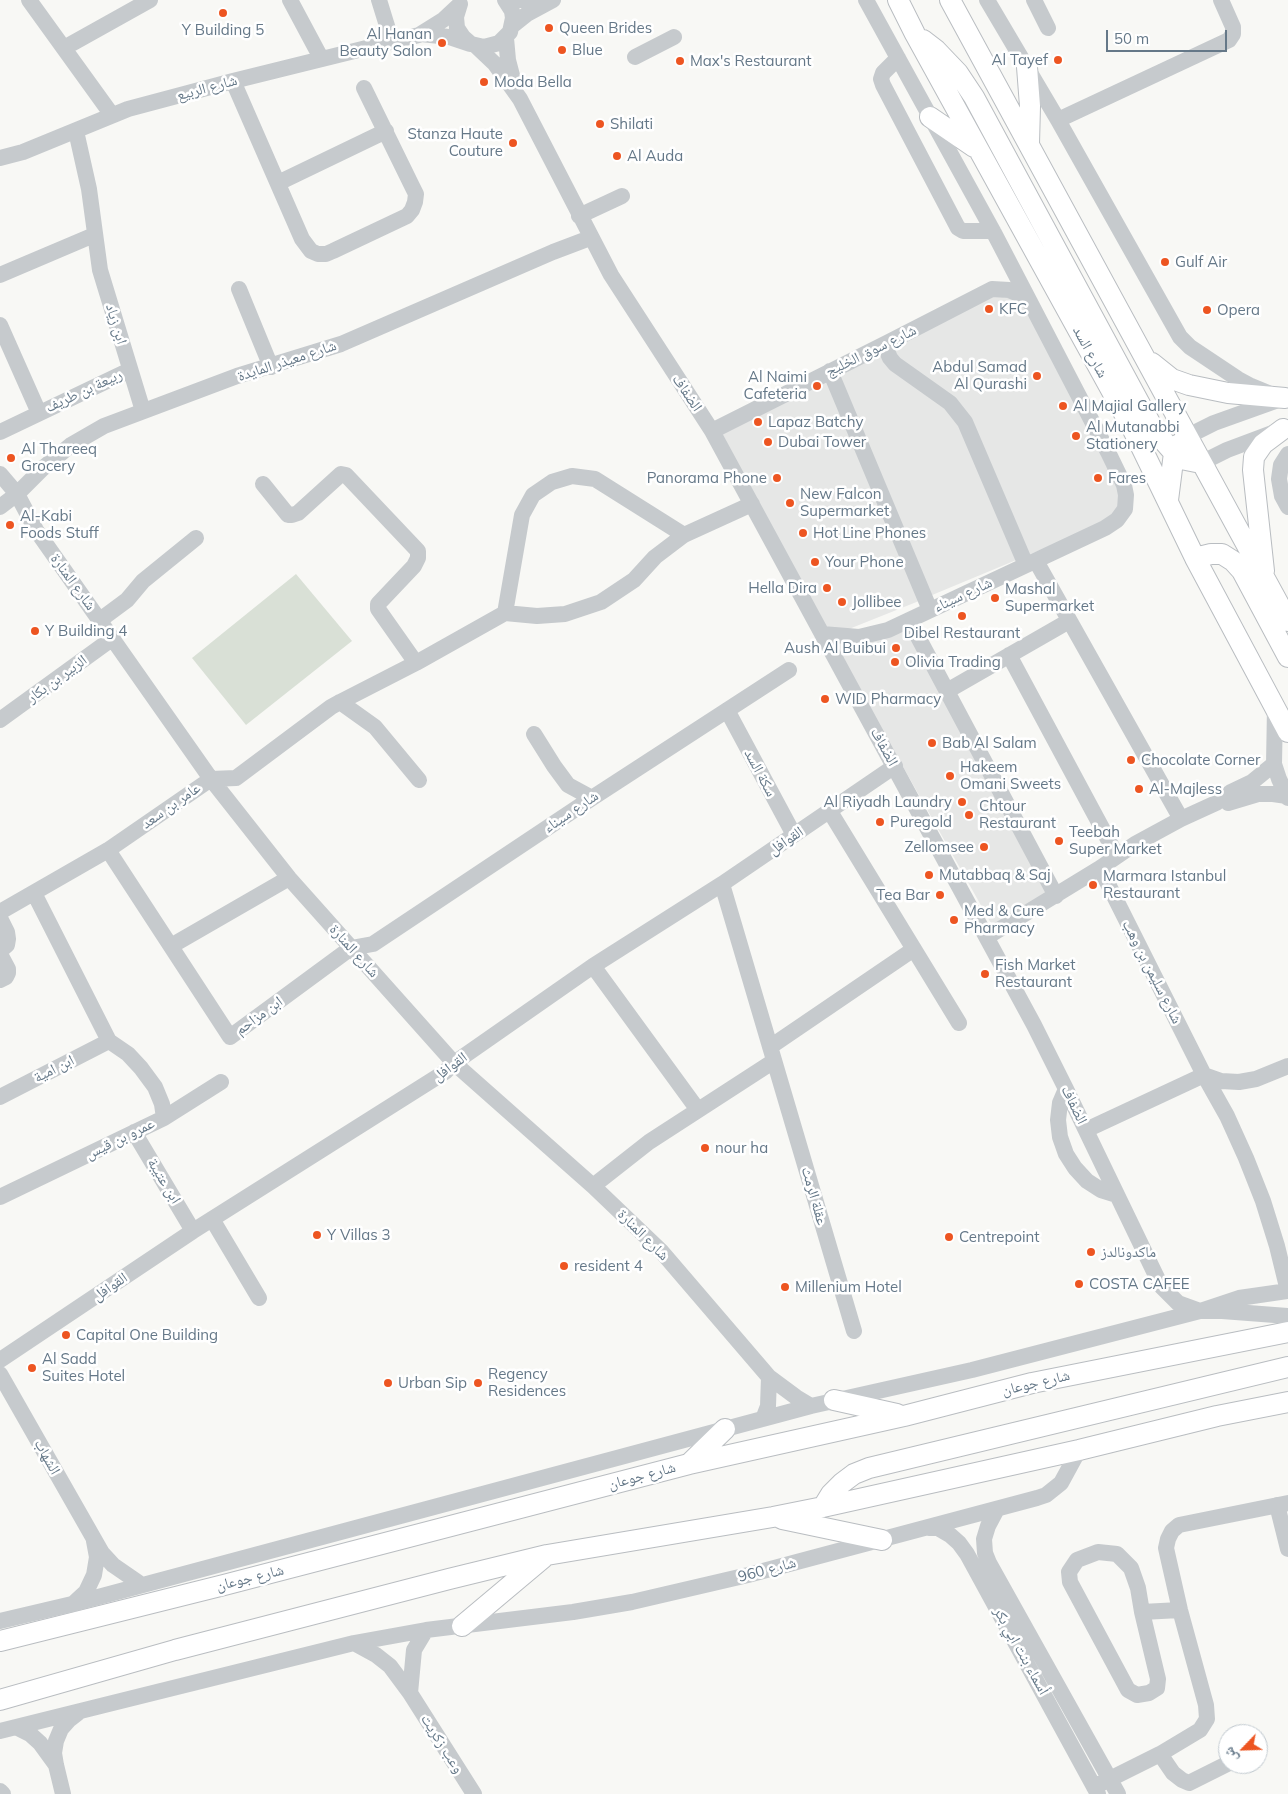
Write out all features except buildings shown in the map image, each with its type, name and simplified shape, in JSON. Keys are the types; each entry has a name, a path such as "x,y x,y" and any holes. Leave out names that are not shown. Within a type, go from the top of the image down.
{"main road":[{"name":"شارع السد","path":"898,0 1132,428 1195,558 1288,732"},
{"path":"950,0 1288,621"},
{"path":"915,34 936,50 958,73 974,97 1150,423 1174,453 1186,460 1201,462"},
{"path":"1027,67 1030,106 1029,146"},
{"path":"930,117 979,151"},
{"path":"1147,359 1172,379 1189,385 1228,393 1286,398"},
{"path":"1264,578 1253,475 1254,457 1263,444 1286,429"},
{"path":"1168,500 1174,453 1179,444 1188,436"},
{"path":"1195,558 1211,554 1222,554 1233,560 1242,571 1288,657"},
{"name":"شارع جوعان","path":"0,1641 689,1464 904,1416 1032,1383 1288,1332"},
{"path":"823,1507 831,1494 842,1483 854,1474 868,1468 1288,1367"},
{"path":"834,1400 904,1416"},
{"path":"0,1700 175,1650 547,1555 823,1507 1079,1450 1217,1416 1288,1402"},
{"path":"689,1464 725,1429"},
{"path":"773,1517 882,1540"},
{"path":"462,1626 547,1555"}],"street":[{"path":"29,0 112,115"},
{"path":"64,48 150,0"},
{"path":"290,0 321,58"},
{"path":"379,0 392,42"},
{"name":"الضفاف","path":"506,0 512,11 508,60 520,99"},
{"path":"520,0 549,0"},
{"path":"474,45 492,46 527,14 553,0"},
{"name":"شارع السد","path":"866,0 993,231 1124,485"},
{"path":"987,0 1058,120 1180,336 1190,347 1238,379 1251,386 1286,398"},
{"path":"1034,0 1048,28"},
{"path":"1058,120 1229,40 1233,34 1233,27 1221,0"},
{"name":"شارع الربيع","path":"0,158 23,152 76,132 128,109 233,80 419,34 444,20 460,3"},
{"name":"الضفاف","path":"460,3 456,17 457,28 463,37 495,64 520,99 590,238 611,275 712,431 752,504 895,766 1066,1089 1161,1286 1178,1303 1200,1311"},
{"name":"شارع الربيع","path":"419,34 449,37 474,45"},
{"path":"635,58 674,36"},
{"path":"898,58 883,72 883,85 958,228 963,231 993,231"},
{"path":"233,80 306,246 318,254 326,254 407,216 415,202 416,194 364,88"},
{"path":"278,183 386,131"},
{"name":"ابن زياد","path":"76,132 89,189 94,235 105,287 143,412"},
{"path":"579,216 622,196"},
{"path":"0,275 94,235"},
{"name":"شارع معيذر المايدة","path":"0,507 72,445 104,426 237,376 272,367 341,344 553,252 590,238"},
{"name":"شارع سوق الخليج","path":"712,431 888,343 992,288 1019,294 1030,302"},
{"path":"239,289 272,367"},
{"name":"ربيعة بن طريف","path":"0,325 39,413"},
{"path":"888,343 887,351 895,364 950,403 965,422 1031,563 1069,621 1181,819"},
{"name":"ربيعة بن طريف","path":"0,432 130,370"},
{"path":"830,371 930,610"},
{"path":"1188,436 1214,423 1286,398"},
{"path":"1201,462 1227,450 1286,429"},
{"path":"1288,454 1281,465 1280,479 1282,496 1288,507"},
{"name":"شارع المنارة","path":"0,474 17,494 36,530 211,779 289,878 454,1063 593,1186 661,1252 769,1377 789,1393 810,1406"},
{"path":"263,484 288,515 292,515 298,513 341,474 346,475 418,551 418,558 414,566 378,604 378,609 416,663"},
{"path":"684,535 595,479 572,476 552,482 533,495 522,515 505,613 537,616 565,614 602,602 634,580 656,557 684,535 752,504"},
{"name":"شارع سيناء","path":"822,634 859,637 876,634 1105,528 1117,520 1125,509 1126,495 1124,485"},
{"path":"97,615 127,588 143,581 196,538"},
{"name":"عامر بن سعد","path":"0,912 108,850 211,779 236,778 335,705 416,663 505,613"},
{"path":"909,620 1056,896"},
{"path":"947,690 1069,621"},
{"name":"الزبير بن بكار","path":"0,720 113,638"},
{"path":"1009,655 1117,856"},
{"name":"شارع سيناء","path":"351,948 373,944 789,670"},
{"path":"335,705 374,727 418,780"},
{"name":"شارع السد","path":"1275,708 1274,764 1288,797"},
{"name":"سكة السد","path":"727,710 794,835"},
{"path":"534,734 568,785 592,798"},
{"path":"986,937 1056,896 1117,856 1181,819 1216,803 1231,792 1252,782 1274,764"},
{"name":"القوافل","path":"0,1360 193,1231 445,1072 454,1063 593,966 722,884 895,766"},
{"path":"1216,803 1235,801 1258,794 1288,797"},
{"path":"829,810 959,1023"},
{"name":"ابن مزاحم","path":"108,850 230,1037 351,948"},
{"name":"شارع سليمن بن وهب","path":"1100,868 1204,1075 1227,1116 1246,1158 1263,1201 1288,1291"},
{"path":"171,946 289,878"},
{"name":"عقلة الرمث","path":"722,884 854,1331"},
{"name":"عمرو بن قيس","path":"0,1197 164,1118 162,1104 155,1088 141,1068 128,1054 109,1041 34,893"},
{"path":"0,918 8,938 0,953 8,969 8,974 0,980"},
{"path":"593,1186 649,1142 698,1110 914,949"},
{"path":"593,966 698,1110"},
{"name":"ابن امية","path":"0,1097 109,1041"},
{"path":"1086,1130 1204,1075 1221,1081 1239,1082 1256,1079 1288,1066"},
{"path":"164,1118 220,1082"},
{"path":"1066,1089 1060,1103 1058,1120 1060,1138 1066,1154 1075,1168 1087,1180 1101,1190 1117,1195"},
{"name":"ابن عتيبة","path":"134,1132 193,1231"},
{"path":"212,1219 259,1298"},
{"name":"شارع جوعان","path":"0,1621 72,1604 810,1406 972,1370 1200,1311 1239,1298 1288,1291"},
{"name":"شارع جوعان","path":"1200,1311 1288,1316"},
{"name":"الشهاب","path":"0,1374 102,1553 113,1565 142,1585"},
{"path":"763,1419 768,1406 769,1377"},
{"name":"شارع 960","path":"426,1630 574,1612 642,1600 719,1583 1037,1498 1055,1489 1062,1482 1079,1450"},
{"path":"1096,1790 1110,1779 1160,1754 1200,1730 1207,1719 1206,1705 1180,1610 1166,1548 1172,1531 1179,1525 1282,1504 1288,1549"},
{"name":"أسماء بنت ابي بكر","path":"997,1509 984,1539 988,1563 1118,1794"},
{"name":"أسماء بنت ابي بكر","path":"926,1528 938,1528 950,1534 960,1543 1096,1790"},
{"name":"الشهاب","path":"72,1604 86,1592 94,1576 97,1557 93,1539"},
{"path":"1098,1552 1117,1554 1131,1568 1138,1588 1142,1612 1158,1679 1157,1688 1149,1693 1137,1695 1128,1690 1070,1582 1069,1572 1077,1560 1098,1552"},
{"path":"158,1601 179,1575"},
{"path":"1142,1612 1180,1610"},
{"path":"0,1731 79,1713 354,1643 426,1630"},
{"path":"410,1693 414,1650 426,1630"},
{"name":"وعب زكريت","path":"354,1643 390,1666 410,1693 474,1794"},
{"path":"63,1794 54,1753 56,1741 61,1729 79,1713"},
{"path":"18,1728 30,1734 40,1743 56,1765"},
{"path":"1160,1754 1174,1773 1189,1783 1218,1768"},
{"path":"0,1791 3,1794"}],"shaded area":[{"path":"984,294 1027,301 1120,488 1121,506 1110,521 925,598 832,366"},
{"path":"825,370 919,601 829,637 716,427"},
{"path":"296,574 352,641 246,725 192,658"},
{"path":"908,615 1047,894 992,925 834,644"}],"place":[{"name":"Y Building 5","path":"223,13"},
{"name":"Queen Brides","path":"549,28"},
{"name":"Al Hanan Beauty Salon","path":"442,43"},
{"name":"Blue","path":"562,50"},
{"name":"Al Tayef","path":"1058,60"},
{"name":"Max's Restaurant","path":"680,61"},
{"name":"Moda Bella","path":"484,82"},
{"name":"Shilati","path":"600,124"},
{"name":"Stanza Haute Couture","path":"513,143"},
{"name":"Al Auda","path":"617,156"},
{"name":"Gulf Air","path":"1165,262"},
{"name":"KFC","path":"989,309"},
{"name":"Opera","path":"1207,310"},
{"name":"Abdul Samad Al Qurashi","path":"1037,376"},
{"name":"Al Naimi Cafeteria","path":"817,386"},
{"name":"Al Majial Gallery","path":"1063,406"},
{"name":"Lapaz Batchy","path":"758,422"},
{"name":"Al Mutanabbi Stationery","path":"1076,436"},
{"name":"Dubai Tower","path":"768,442"},
{"name":"Al Thareeq Grocery","path":"11,458"},
{"name":"Panorama Phone","path":"777,478"},
{"name":"Fares","path":"1098,478"},
{"name":"New Falcon Supermarket","path":"790,503"},
{"name":"Al-Kabi Foods Stuff","path":"10,525"},
{"name":"Hot Line Phones","path":"803,533"},
{"name":"Your Phone","path":"815,562"},
{"name":"Hella Dira","path":"827,588"},
{"name":"Mashal Supermarket","path":"995,598"},
{"name":"Jollibee","path":"842,602"},
{"name":"Dibel Restaurant","path":"962,616"},
{"name":"Y Building 4","path":"35,631"},
{"name":"Aush Al Buibui","path":"896,648"},
{"name":"Olivia Trading","path":"895,662"},
{"name":"WID Pharmacy","path":"825,699"},
{"name":"Bab Al Salam","path":"932,743"},
{"name":"Chocolate Corner","path":"1131,760"},
{"name":"Hakeem Omani Sweets","path":"950,776"},
{"name":"Al-Majless","path":"1139,789"},
{"name":"Al Riyadh Laundry","path":"962,802"},
{"name":"Chtour Restaurant","path":"969,815"},
{"name":"Puregold","path":"880,822"},
{"name":"Teebah Super Market","path":"1059,841"},
{"name":"Zellomsee","path":"984,847"},
{"name":"Mutabbaq & Saj","path":"929,875"},
{"name":"Marmara Istanbul Restaurant","path":"1093,885"},
{"name":"Tea Bar","path":"940,895"},
{"name":"Med & Cure Pharmacy","path":"954,920"},
{"name":"Fish Market Restaurant","path":"985,974"},
{"name":"nour ha","path":"705,1148"},
{"name":"Y Villas 3","path":"317,1235"},
{"name":"Centrepoint","path":"949,1237"},
{"name":"ماكدونالدز","path":"1091,1252"},
{"name":"resident 4","path":"564,1266"},
{"name":"COSTA CAFEE","path":"1079,1284"},
{"name":"Millenium Hotel","path":"785,1287"},
{"name":"Capital One Building","path":"66,1335"},
{"name":"Al Sadd Suites Hotel","path":"32,1368"},
{"name":"Urban Sip","path":"388,1383"},
{"name":"Regency Residences","path":"478,1383"}]}
